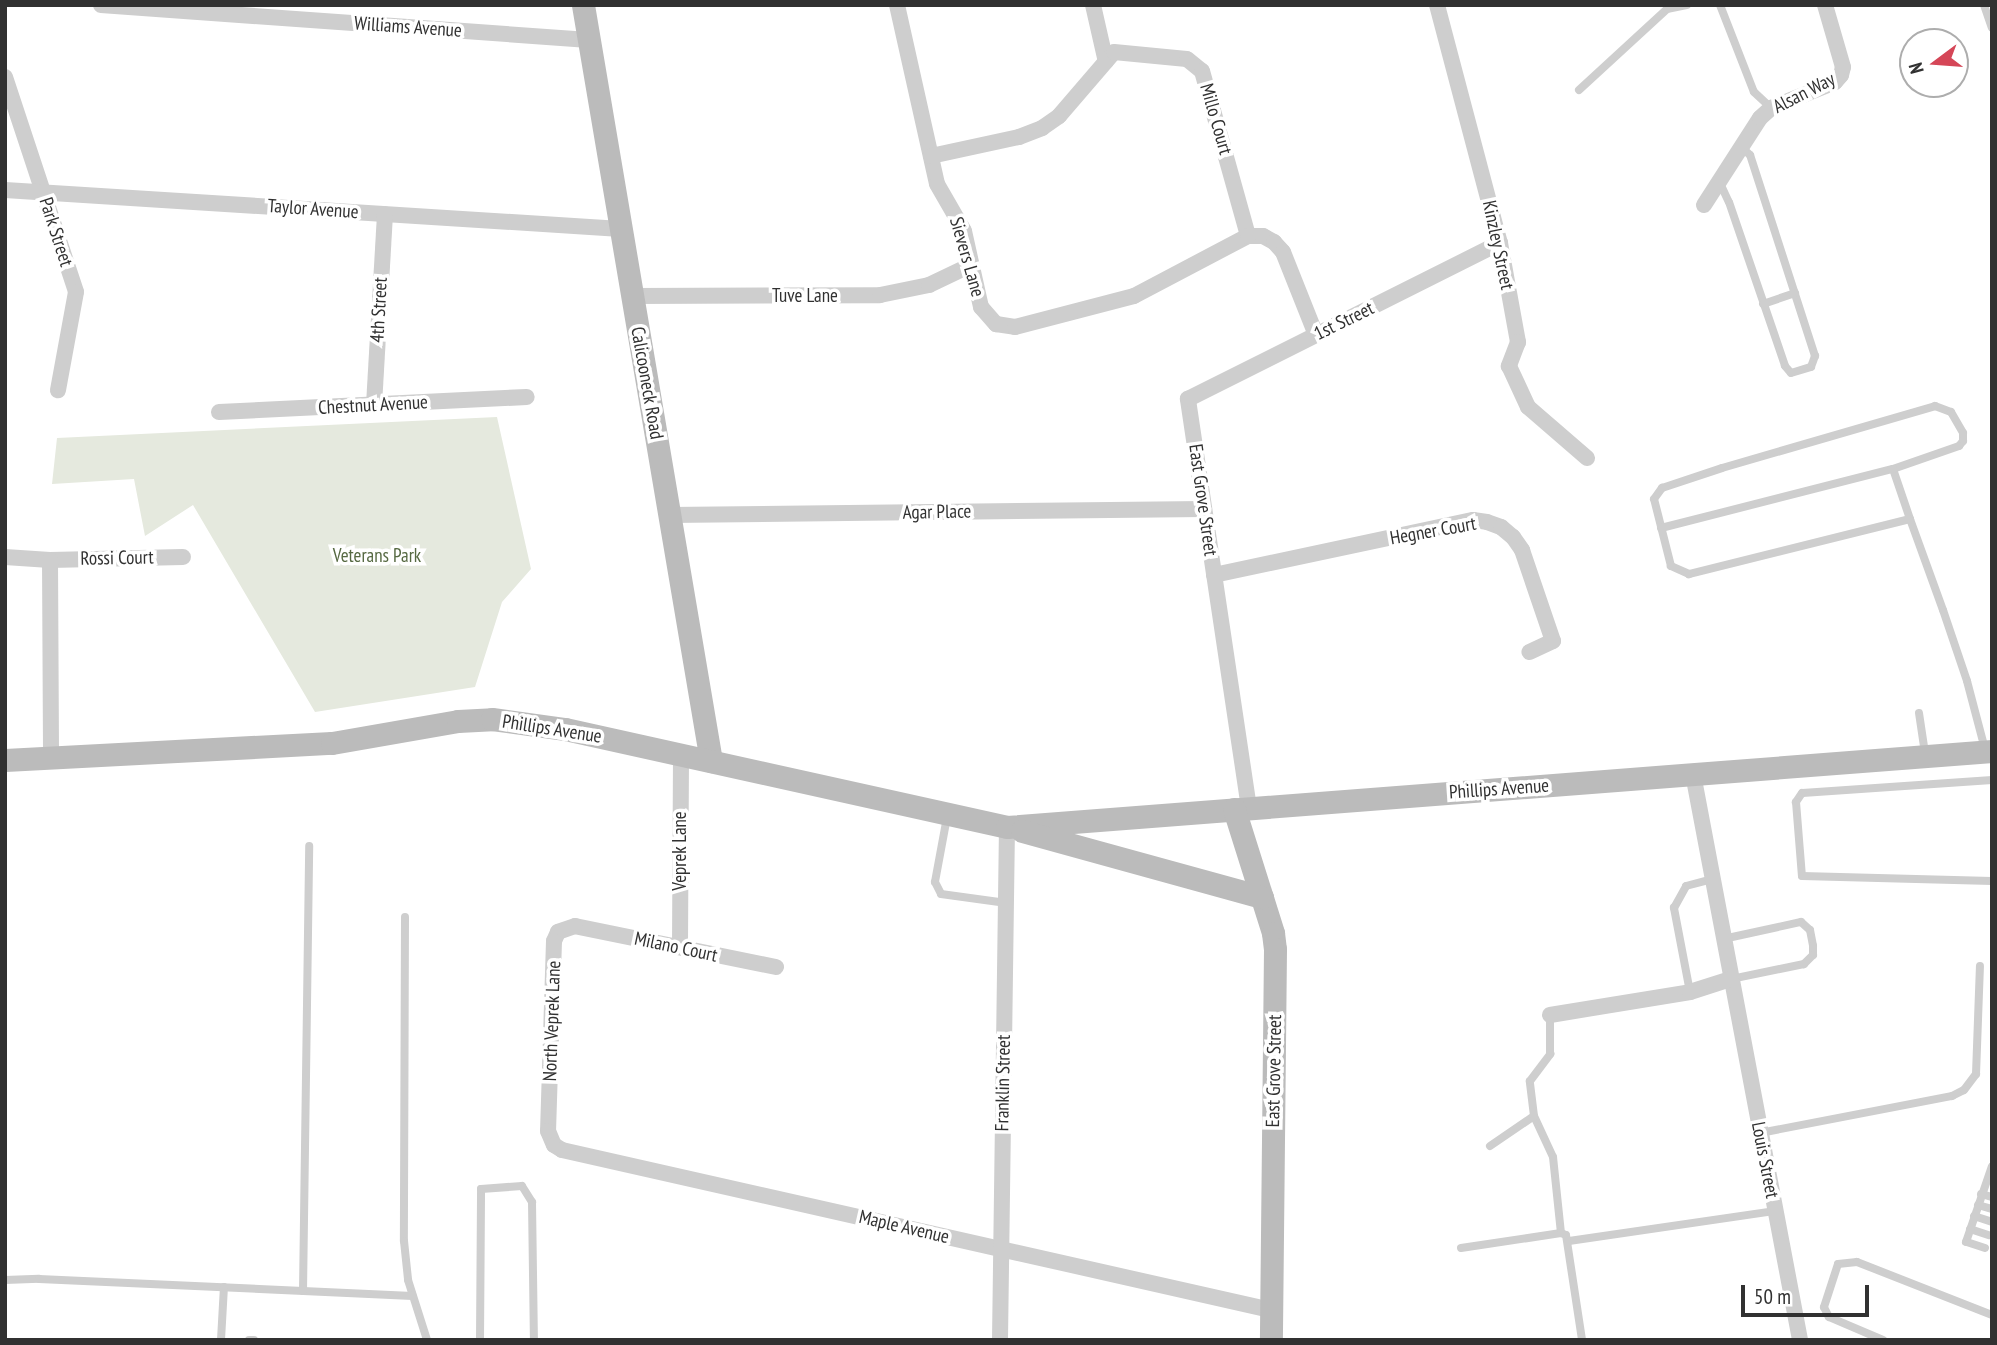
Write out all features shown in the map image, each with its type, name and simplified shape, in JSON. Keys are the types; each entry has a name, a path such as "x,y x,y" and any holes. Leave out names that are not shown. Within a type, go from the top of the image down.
{"street":[{"name":"Williams Avenue","path":"101,5 589,40"},
{"name":"Calicooneck Road","path":"583,5 711,761"},
{"name":"Sievers Lane","path":"897,5 937,184 964,231 981,307 987,317 996,324 1015,327 1134,296 1248,236"},
{"path":"931,156 1019,137 1042,128 1059,116 1106,62 1093,5"},
{"name":"Kinzley Street","path":"1437,5 1500,243 1518,342 1509,366 1528,407 1587,458"},
{"name":"Alsan Way","path":"1703,205 1760,118 1771,108 1835,82 1841,75 1843,67 1827,6"},
{"name":"Millo Court","path":"1106,62 1114,52 1186,59 1202,71 1248,236"},
{"name":"Park Street","path":"5,77 76,292 58,390"},
{"name":"Taylor Avenue","path":"5,190 43,190 621,229"},
{"name":"4th Street","path":"374,405 385,214"},
{"path":"1248,236 1263,236 1274,242 1283,252 1316,335"},
{"name":"1st Street","path":"1188,399 1500,243"},
{"name":"Tuve Lane","path":"632,296 880,295 929,285 971,265"},
{"name":"Chestnut Avenue","path":"219,412 527,397"},
{"name":"East Grove Street","path":"1188,399 1214,575 1242,809 1275,949 1270,1340"},
{"name":"Agar Place","path":"669,515 1204,509"},
{"name":"Hegner Court","path":"1214,575 1473,520 1487,522 1513,537 1522,550 1553,642 1530,652"},
{"path":"5,557 50,560 51,757"},
{"name":"Rossi Court","path":"50,560 183,557"},
{"name":"Phillips Avenue","path":"5,760 332,743 435,724 492,719 565,729 1007,827 1262,897"},
{"name":"Phillips Avenue","path":"1007,827 1989,751"},
{"name":"Veprek Lane","path":"680,947 681,754"},
{"name":"Louis Street","path":"1693,774 1800,1340"},
{"name":"Franklin Street","path":"1000,1340 1007,827"},
{"name":"Milano Court","path":"577,926 776,967"},
{"name":"North Veprek Lane","path":"548,1131 554,941 566,927 577,926"},
{"path":"1550,1015 1690,992 1731,979"},
{"name":"Maple Avenue","path":"548,1131 554,1145 562,1150 1271,1310"}],"lane":[{"path":"1579,90 1667,9 1687,5"},
{"path":"1720,5 1754,92 1771,108"},
{"path":"1984,5 1992,28"},
{"path":"1719,181 1785,366 1791,373 1811,367 1815,356 1795,293 1750,155 1741,147"},
{"path":"1763,304 1795,293"},
{"path":"1661,528 1893,469 1959,446 1963,441 1963,433 1951,412 1936,406 1662,488 1654,499 1661,528 1671,566 1689,574 1910,519"},
{"path":"1893,469 1989,751"},
{"path":"1919,713 1926,756"},
{"path":"1992,780 1802,793 1796,802 1802,876 1992,881"},
{"path":"948,814 935,882 941,894 1006,903"},
{"path":"303,1290 309,846"},
{"path":"1690,992 1674,908 1686,886 1712,879"},
{"path":"405,917 404,1241 413,1296 427,1340"},
{"path":"1723,939 1801,922 1810,930 1814,946 1809,961 1731,979"},
{"path":"1760,1133 1952,1096 1964,1090 1976,1074 1980,966"},
{"path":"1550,1015 1550,1054 1530,1081 1534,1116 1553,1157 1561,1233 1569,1241 1582,1340"},
{"path":"1490,1146 1534,1116"},
{"path":"1985,1248 1966,1242 1981,1194 1988,1185 1992,1166"},
{"path":"480,1340 481,1189 522,1186 532,1202 534,1340"},
{"path":"1981,1194 1992,1197"},
{"path":"1978,1205 1992,1209"},
{"path":"1569,1241 1774,1211"},
{"path":"1974,1216 1992,1222"},
{"path":"1970,1229 1989,1235"},
{"path":"1461,1248 1561,1233"},
{"path":"1883,1340 1829,1317 1824,1307 1838,1264 1857,1262 1992,1315"},
{"path":"5,1280 413,1296"},
{"path":"221,1340 224,1287"}],"green space":[{"name":"Veterans Park","path":"497,417 531,569 502,602 475,687 315,712 193,505 145,536 134,479 52,484 57,438"}]}
